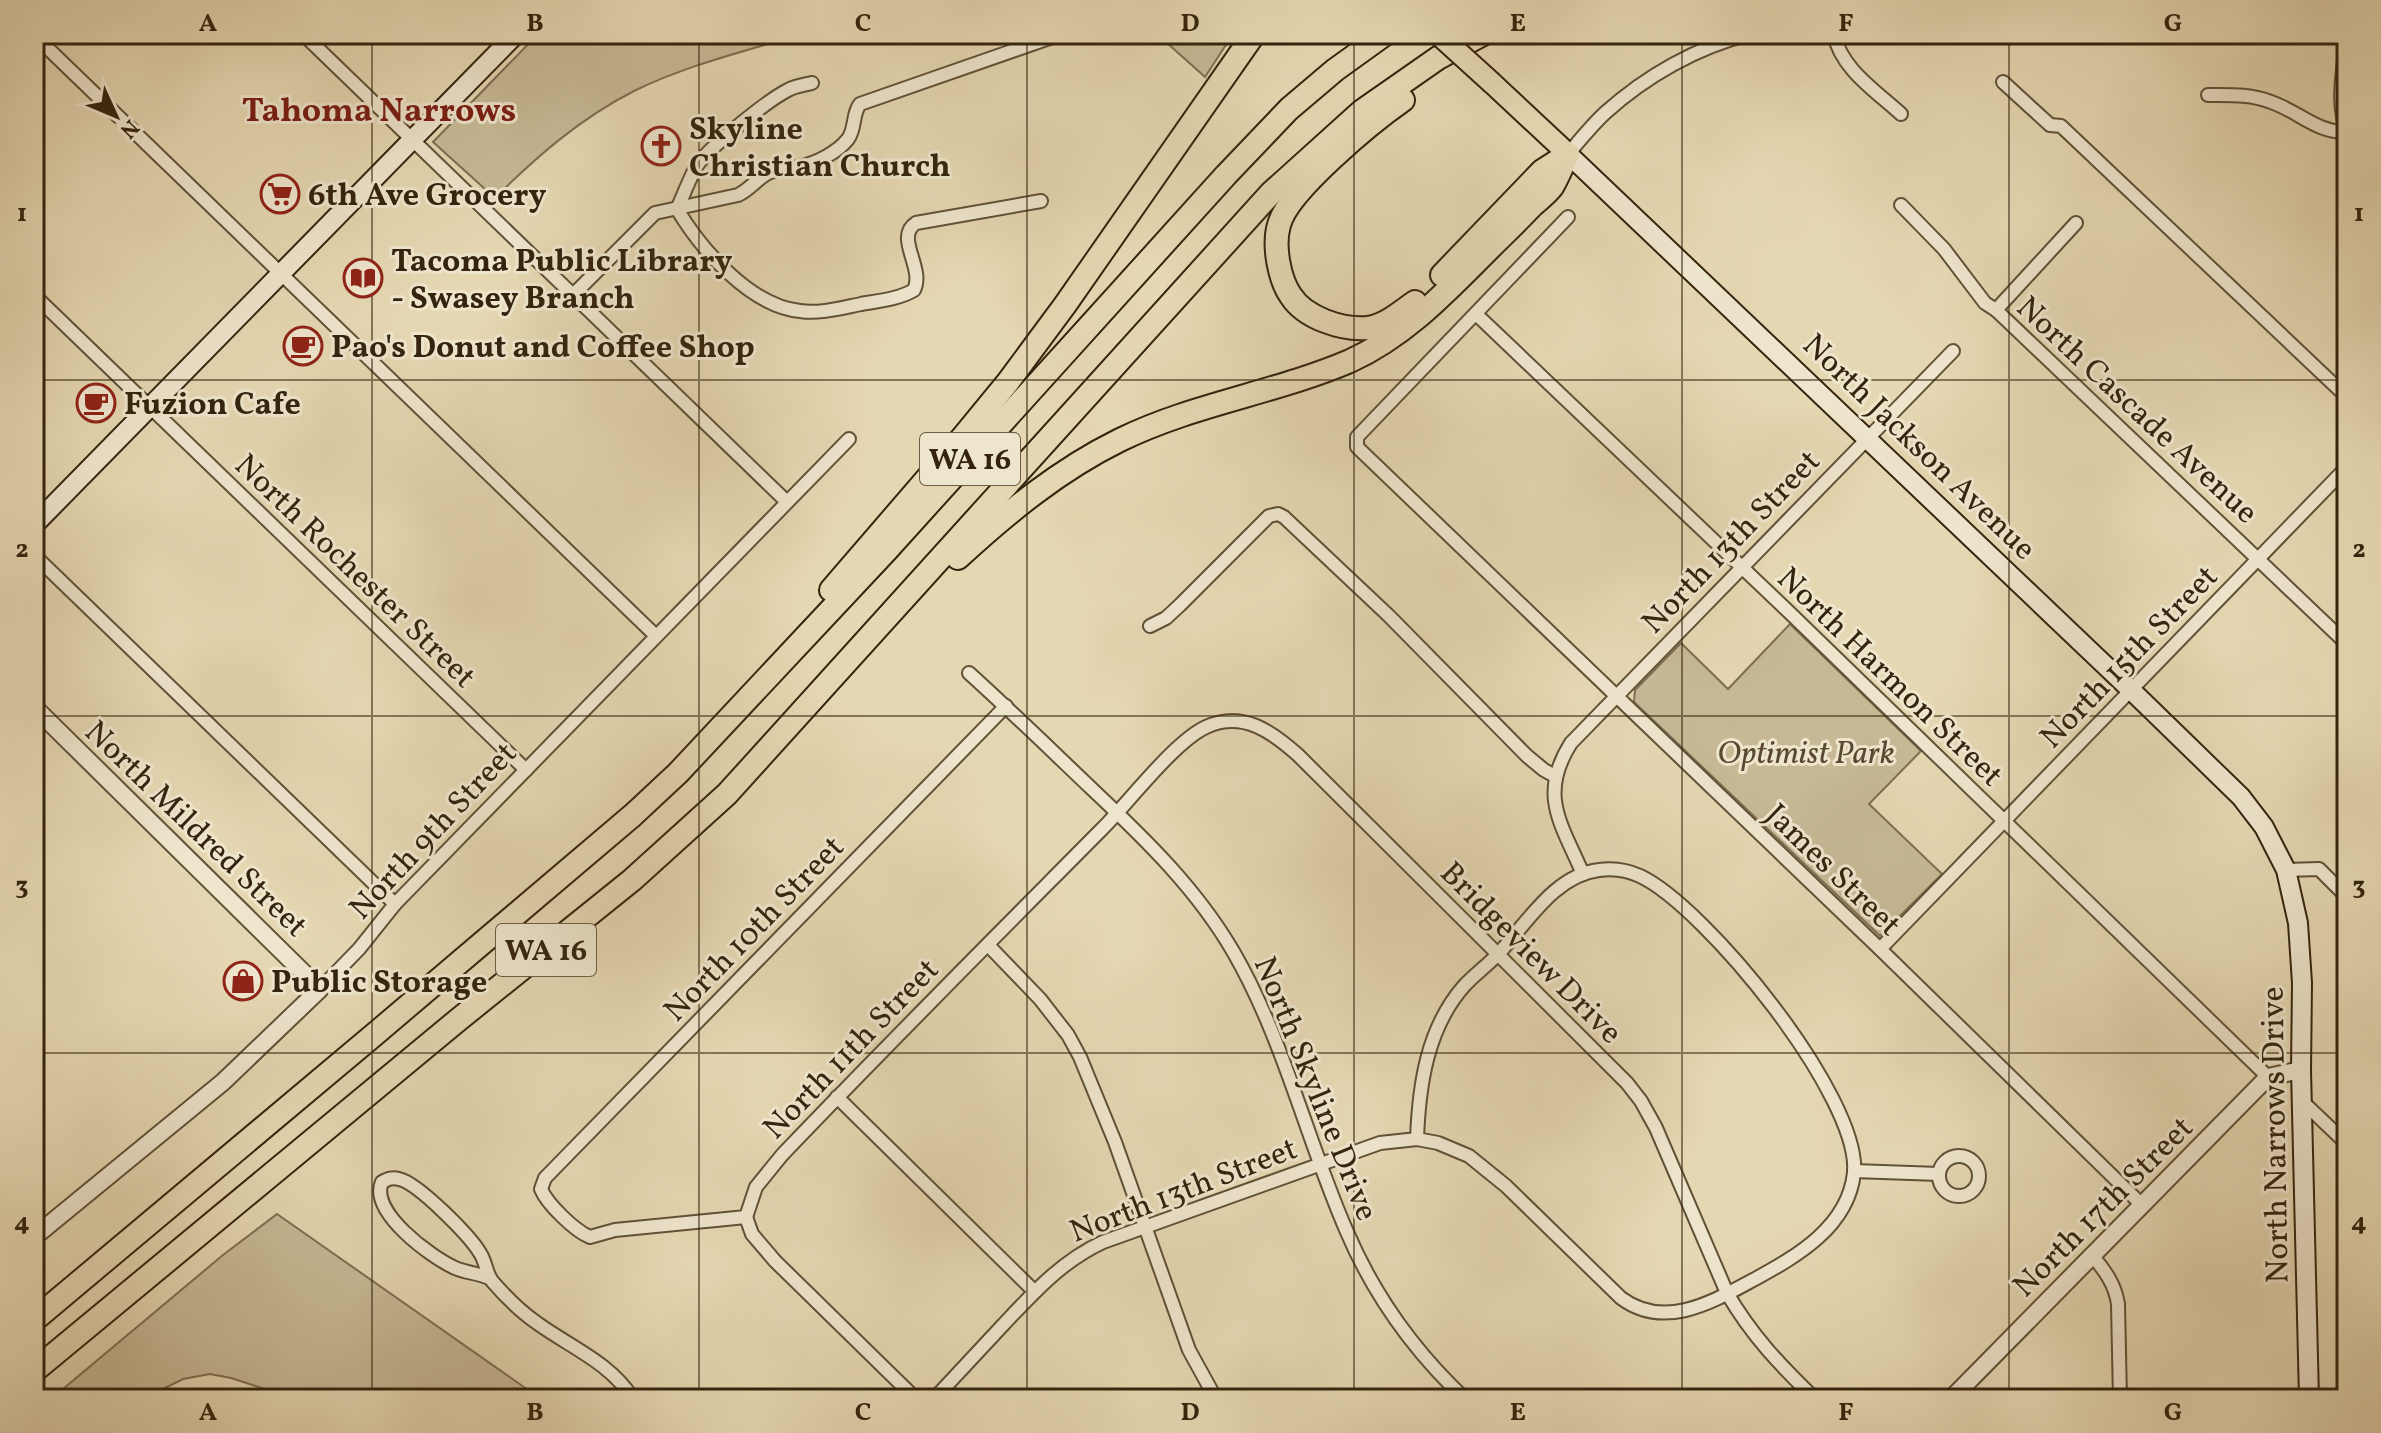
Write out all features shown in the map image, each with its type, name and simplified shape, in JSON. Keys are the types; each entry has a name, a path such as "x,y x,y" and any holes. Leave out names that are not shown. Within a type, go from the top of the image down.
{"highway":[{"path":"552,882 713,726 962,438 1065,305 1254,34"},
{"name":"WA 16","path":"34,1320 633,815 678,773 727,724 1289,109 1335,70 1385,34"},
{"name":"WA 16","path":"34,1371 632,880 727,794 1271,193 1362,111 1438,58 1483,34"},
{"path":"1498,34 1382,114 1288,204 1279,225 1277,260 1291,297 1313,315 1339,327 1370,328 1395,317 1421,297 1542,171 1568,154"},
{"path":"863,645 1006,514 1076,463 1167,419 1350,360 1410,325 1552,187 1568,154"},
{"path":"34,1383 205,1230"}],"main road":[{"path":"34,525 516,34"},
{"name":"North Jackson Avenue","path":"1438,34 1867,438 2241,797 2264,827 2286,870"},
{"name":"North Narrows Drive","path":"2286,870 2298,923 2302,983 2301,1070 2309,1399"}],"street":[{"path":"303,34 787,502"},
{"path":"573,295 655,213 738,195 767,174 805,166 826,156 848,138 860,104 1061,34"},
{"path":"1568,154 1603,115 1649,79 1678,62 1750,34"},
{"path":"1834,34 1849,67 1901,114"},
{"path":"2208,95 2258,98 2273,102 2320,128 2347,132 2340,87 2346,34"},
{"path":"34,35 656,636"},
{"path":"2003,82 2050,125 2061,126 2347,397"},
{"path":"677,209 695,168 728,134 786,90 812,83"},
{"path":"677,209 692,233 749,290 784,308 808,312 832,310 914,290 918,275 908,234 916,223 1041,201"},
{"name":"North Cascade Avenue","path":"1901,205 1944,249 1985,303 1996,310 2347,644"},
{"path":"1476,314 1568,217"},
{"path":"1996,310 2076,223"},
{"name":"North Rochester Street","path":"34,295 526,770"},
{"name":"James Street","path":"1476,314 1357,437 1356,446 2142,1205"},
{"name":"North Harmon Street","path":"1476,314 2268,1077"},
{"name":"North 13th Street","path":"1555,776 1571,743 1615,695 1953,351"},
{"name":"North 9th Street","path":"34,1237 223,1082 320,989 359,949 395,904 849,439"},
{"name":"North 15th Street","path":"1880,949 2347,467"},
{"path":"1150,626 1166,618 1269,516 1278,514 1284,517 1536,764 1555,776 1553,789 1557,814 1583,874"},
{"path":"34,555 395,904"},
{"name":"North Skyline Drive","path":"969,673 1118,813 1180,877 1209,914 1252,988 1276,1043 1346,1231 1372,1283 1418,1348 1465,1399"},
{"name":"North 10th Street","path":"746,1217 615,1230 590,1237 580,1232 552,1205 541,1189 545,1178 1006,706"},
{"name":"North Mildred Street","path":"34,707 320,989"},
{"name":"Bridgeview Drive","path":"1118,813 1192,735 1217,723 1252,723 1279,738 1593,1048 1641,1101 1741,1318 1763,1347 1815,1399"},
{"name":"North 11th Street","path":"746,1217 762,1177 1118,813"},
{"path":"1610,869 1631,873 1643,877 1679,905 1746,971 1779,1011 1818,1075 1848,1139 1854,1171 1846,1199 1824,1233 1784,1263 1700,1306 1676,1313 1653,1313 1634,1307 1613,1292 1477,1161 1438,1143 1417,1139 1423,1075 1438,1026 1460,992 1497,956 1554,892 1583,874 1610,869"},
{"path":"2286,870 2319,869 2347,897"},
{"path":"988,945 1040,999 1068,1035 1094,1086 1189,1350 1216,1399"},
{"path":"2268,1077 2301,1070"},
{"name":"North 17th Street","path":"1951,1399 2268,1077"},
{"path":"837,1097 1034,1291"},
{"path":"2303,1102 2347,1144"},
{"name":"North 13th Street","path":"934,1399 1034,1291 1081,1252 1380,1143 1417,1139"},
{"path":"1854,1171 1939,1174"},
{"path":"491,1279 448,1264 407,1233 384,1207 380,1192 382,1182 392,1178 403,1180 439,1209 475,1246 491,1279 532,1319 607,1370 633,1399"},
{"path":"746,1217 752,1234 775,1261 916,1399"},
{"path":"2092,1255 2116,1292 2120,1399"}],"green space":[{"path":"538,34 552,34 561,41 572,34 802,34 696,66 634,91 560,139 495,198 433,142"},
{"path":"1157,34 1233,34 1205,77"},
{"name":"Optimist Park","path":"1790,624 1921,751 1869,804 1942,874 1880,936 1634,702 1635,690 1681,643 1728,689"},
{"path":"277,1214 541,1399 296,1399 210,1374 183,1379 143,1399 51,1399 223,1255"}],"place":[{"name":"Skyline Christian Church","path":"661,146"},
{"name":"6th Ave Grocery","path":"280,194"},
{"name":"Tacoma Public Library - Swasey Branch","path":"363,278"},
{"name":"Pao's Donut and Coffee Shop","path":"303,346"},
{"name":"Fuzion Cafe","path":"96,403"},
{"name":"Public Storage","path":"243,981"}],"district":[{"name":"Tahoma Narrows","path":"379,109"}]}
